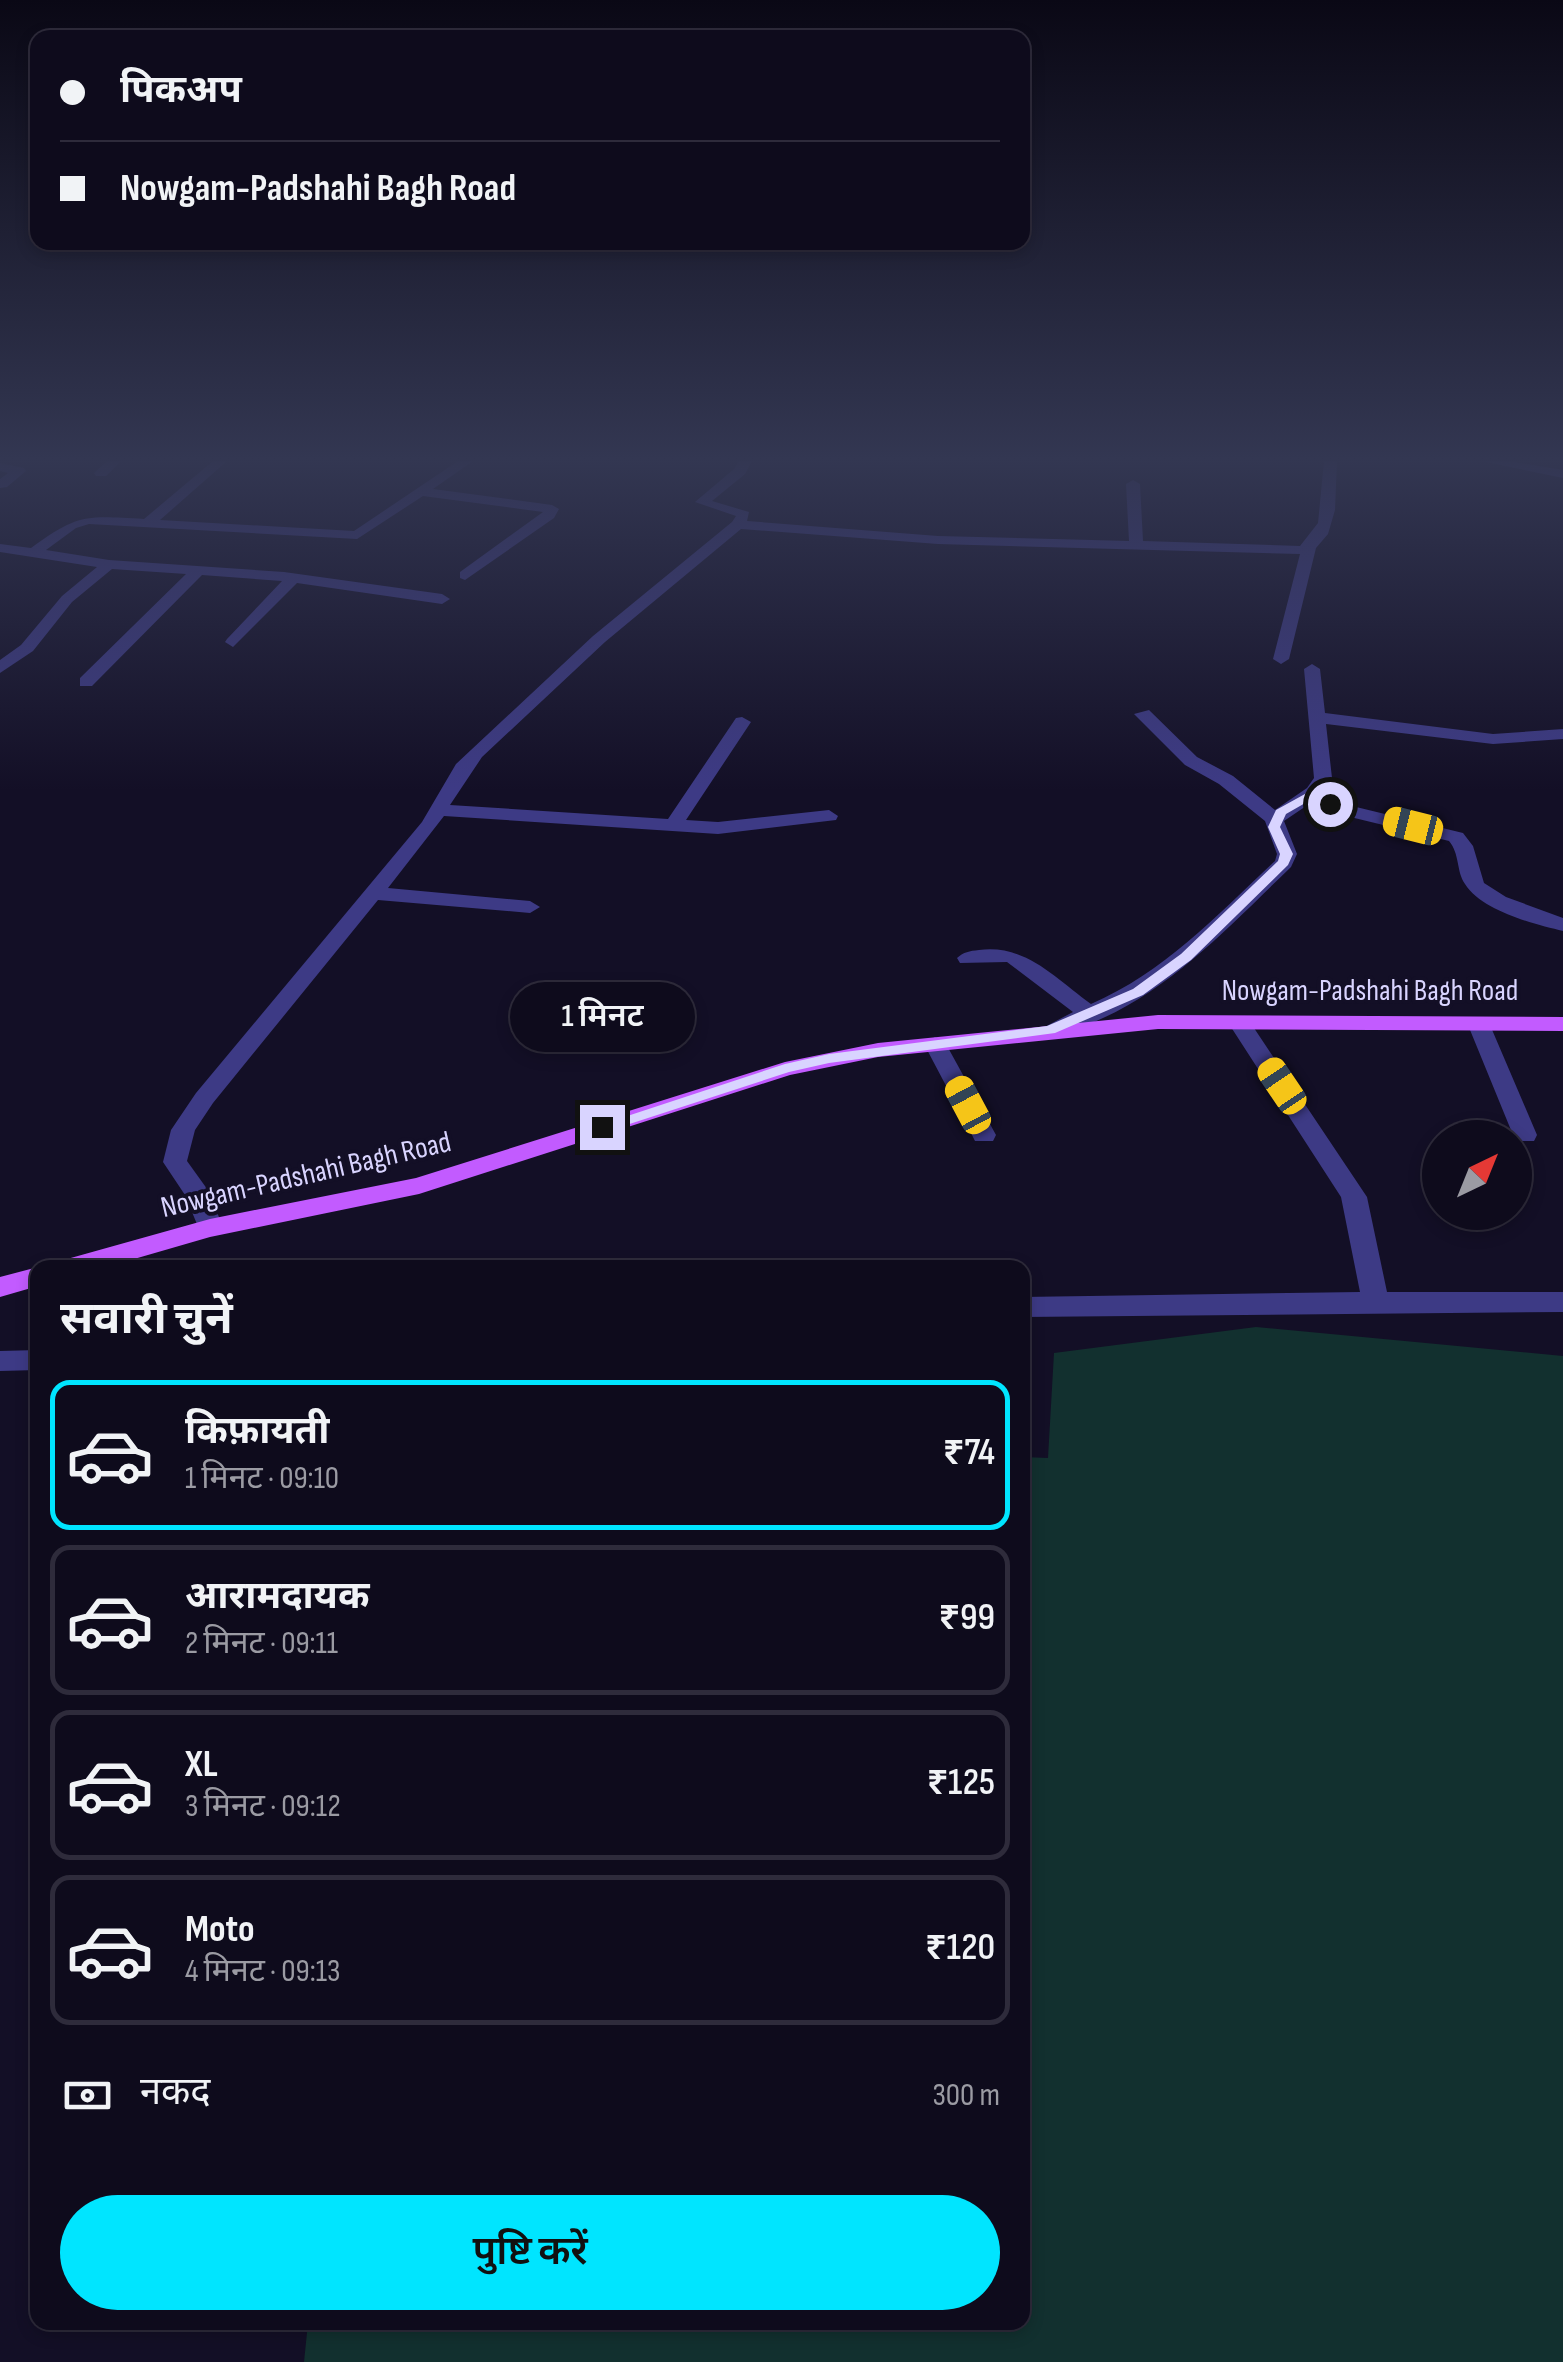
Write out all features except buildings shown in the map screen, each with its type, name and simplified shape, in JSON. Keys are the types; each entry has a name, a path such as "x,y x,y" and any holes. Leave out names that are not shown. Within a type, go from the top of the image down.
{"main road":[{"name":"Nowgam-Padshahi Bagh Road","path":"97,1260 210,1228 419,1186 785,1068 935,1044 1158,1022 1563,1024"},
{"path":"0,1287 30,1278"}],"street":[{"path":"0,668 27,648 67,599 100,571"},
{"path":"86,682 198,571"},
{"path":"213,571 442,598"},
{"path":"465,576 472,571"},
{"path":"210,1228 198,1193 175,1162 183,1130 204,1098 439,810 462,768 535,696 682,571"},
{"path":"1280,658 1303,571"},
{"path":"233,642 293,578"},
{"path":"1050,1030 1138,992 1171,970 1272,875 1287,854 1274,827 1275,819 1314,792 1323,778 1312,669"},
{"path":"1143,714 1191,761 1226,780 1275,819"},
{"path":"1314,717 1494,740 1563,734"},
{"path":"673,826 742,722"},
{"path":"1314,792 1345,810 1456,837 1464,844 1472,880 1482,892 1563,926"},
{"path":"439,810 673,826 735,826 829,816"},
{"path":"373,893 530,907"},
{"path":"968,958 999,954 1014,958 1088,1013"},
{"path":"1240,1024 1354,1196 1376,1302"},
{"path":"1479,1025 1520,1120"},
{"path":"935,1044 984,1135"},
{"path":"1030,1307 1563,1302"},
{"path":"0,1361 30,1360"}],"green space":[{"path":"1256,1327 1563,1356 1563,2362 304,2362 307,2330 1030,2330 1030,1457 1048,1458 1054,1353"}],"route":[{"path":"602,1127 785,1068 878,1050 1050,1030 1138,992 1186,957 1284,863 1287,854 1274,827 1280,812 1314,792 1330,804"}]}
